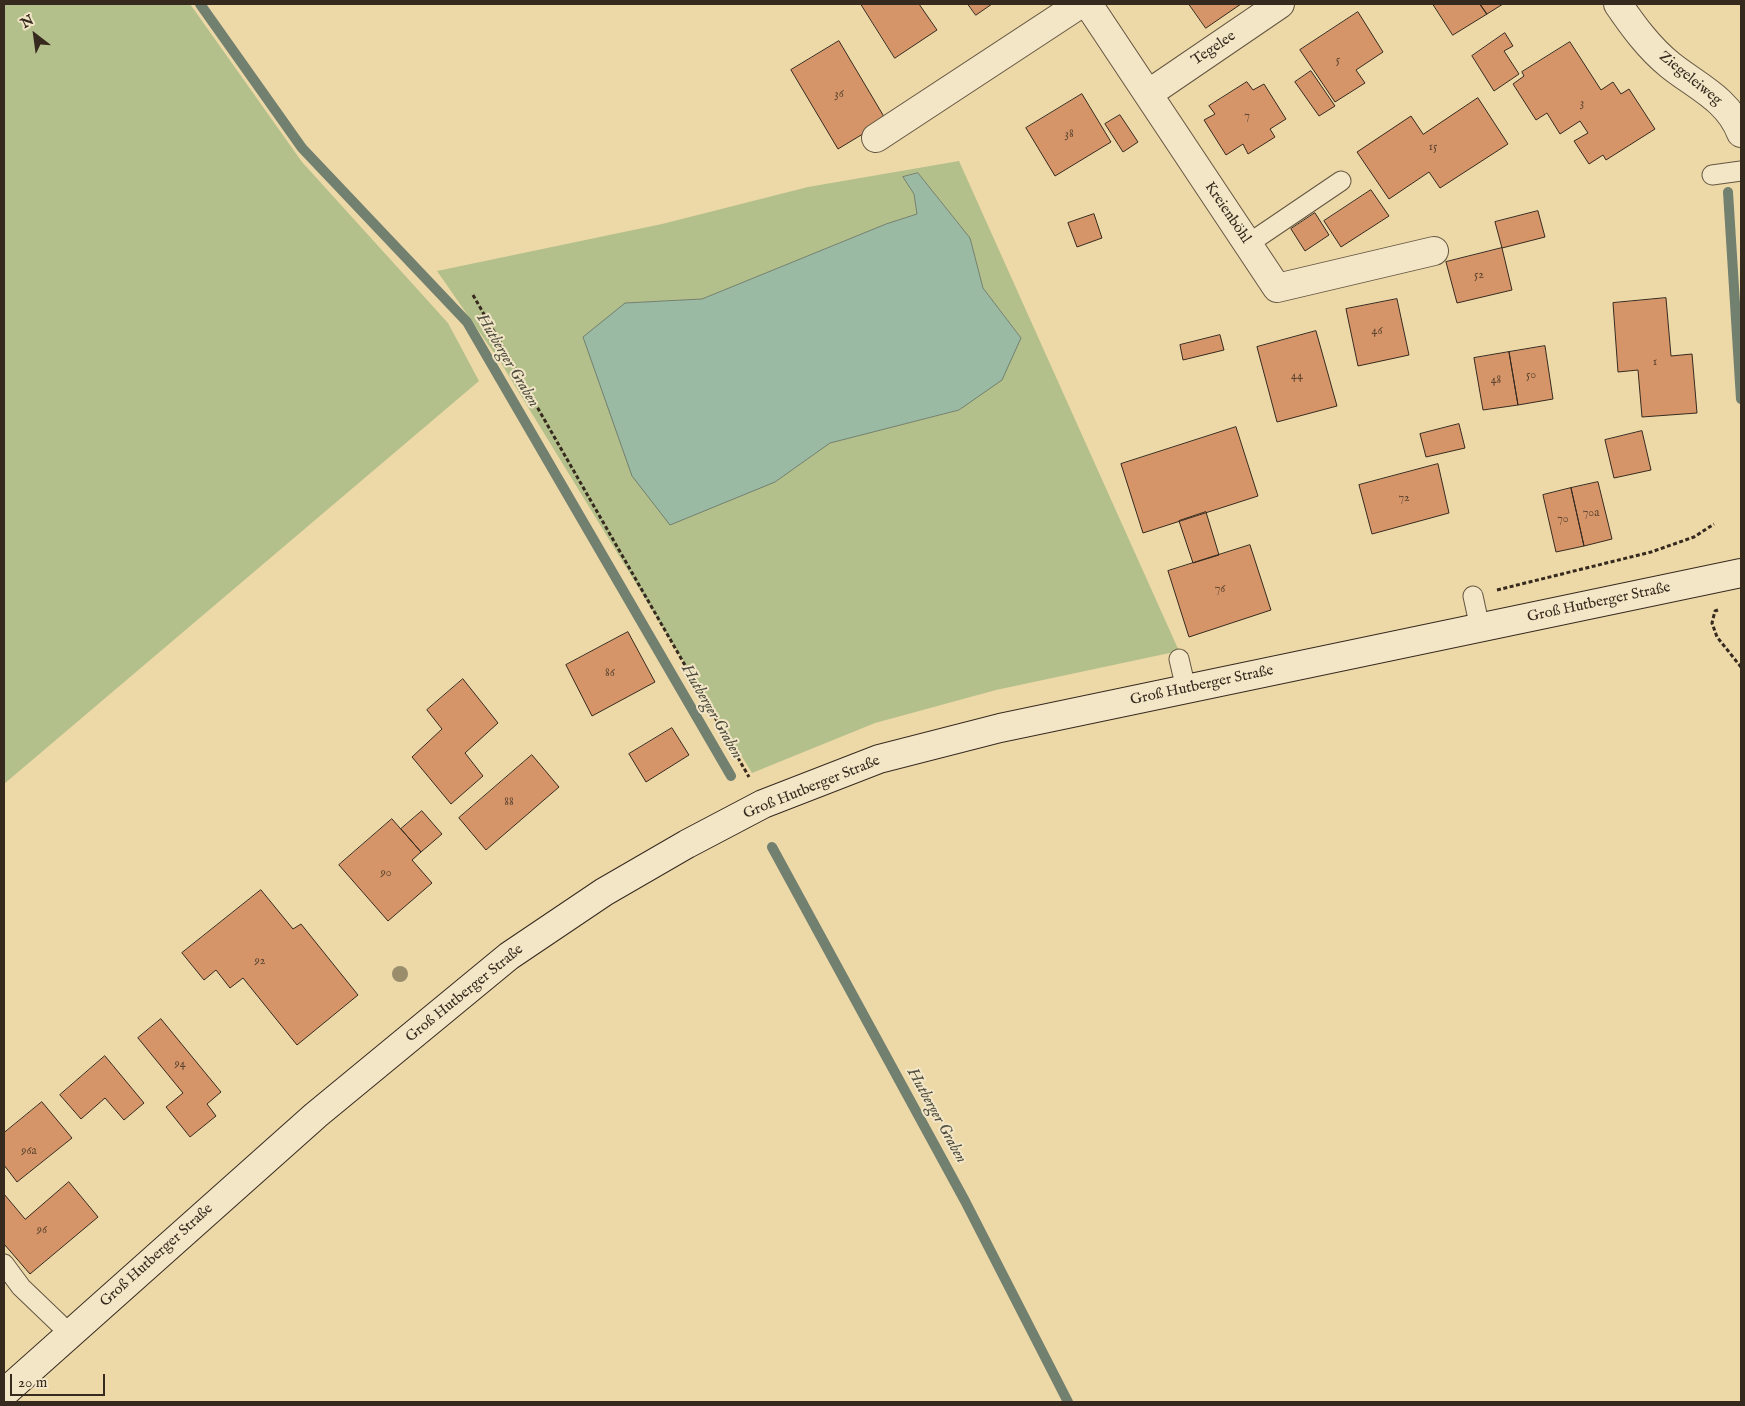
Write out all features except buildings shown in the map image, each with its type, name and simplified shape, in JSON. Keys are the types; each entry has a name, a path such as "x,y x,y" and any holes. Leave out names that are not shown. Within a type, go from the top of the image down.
{"main road":[{"path":"876,138 1080,4"},
{"name":"Kreienböhl","path":"1088,4 1277,288 1434,251"},
{"name":"Tegelee","path":"1148,94 1280,4"},
{"name":"Ziegeleiweg","path":"1618,4 1648,45 1670,65 1717,98 1729,111 1741,133"},
{"name":"Groß Hutberger Straße","path":"4,1393 316,1115 509,956 621,882 763,804 879,760 1000,728 1741,573"}],"lane":[{"path":"1712,174 1741,171"},
{"path":"1248,244 1342,181"},
{"path":"1473,596 1480,628"},
{"path":"1179,659 1186,689"},
{"path":"4,1264 21,1287 70,1334"}],"path":[{"path":"473,295 750,779"},
{"path":"1473,596 1652,552 1694,538 1714,524"},
{"path":"1725,608 1715,611 1712,623 1717,637 1741,667"}],"green space":[{"path":"4,4 190,4 302,162 448,323 479,381 4,784"},
{"path":"959,161 1179,651 996,690 875,723 752,773 501,363 437,271 662,224 808,187","holes":["918,173 970,238 983,288 1021,338 960,410 829,443 775,482 625,303 702,299 886,224 917,214 914,194 903,177"]}],"shaded area":[{"path":"918,173 970,238 983,288 1021,338 1002,380 959,410 830,443 775,482 670,525 632,476 583,337 625,303 702,299 886,224 917,214 914,194 903,177"}],"waterway":[{"name":"Hutberger Graben","path":"200,4 302,148 467,322 731,776"},
{"path":"1728,192 1741,399"},
{"name":"Hutberger Graben","path":"772,847 965,1201 1068,1402"}]}
